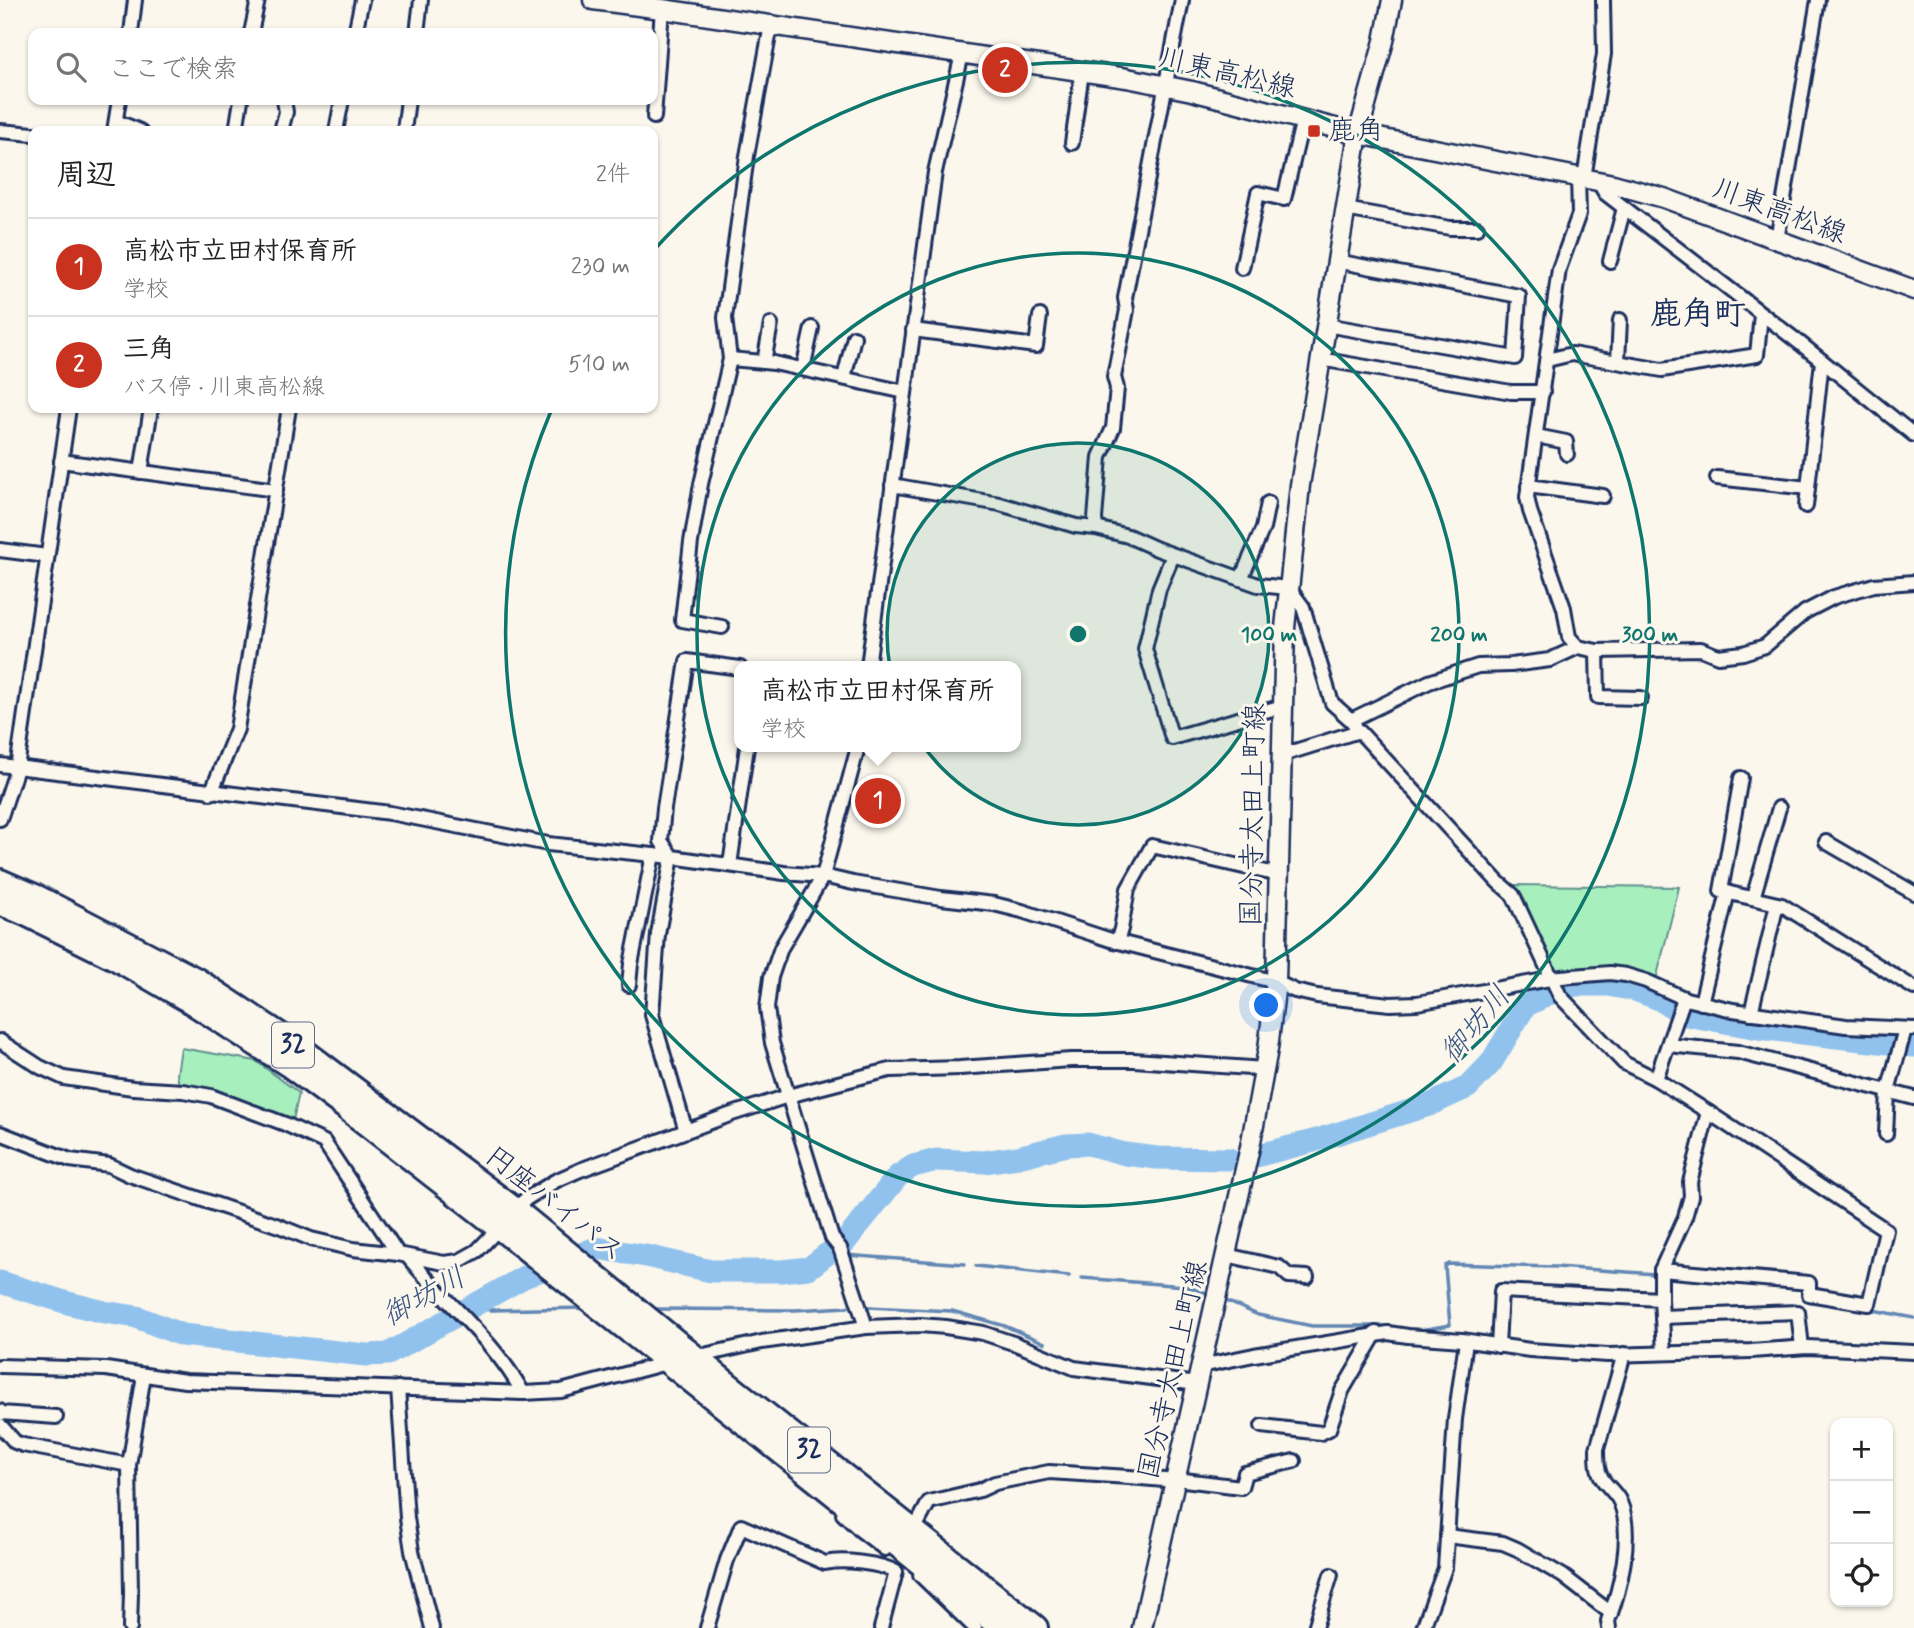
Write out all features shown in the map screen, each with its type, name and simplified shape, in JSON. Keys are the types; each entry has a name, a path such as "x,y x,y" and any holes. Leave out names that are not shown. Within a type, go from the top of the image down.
{"highway":[{"name":"円座バイパス","path":"0,882 48,903 197,981 300,1049 507,1219 540,1261 662,1364 1003,1628"},
{"name":"円座バイパス","path":"0,902 117,958 188,999 289,1065 507,1219 562,1248 694,1357 1035,1628"}],"main road":[{"name":"川東高松線","path":"593,0 1167,86 1358,134 1587,179 1664,198 1914,290"},
{"name":"国分寺太田上町線","path":"1142,1628 1265,1069 1276,982 1286,628 1300,485 1358,134 1384,41 1392,0"}],"street":[{"path":"132,28 135,0"},
{"path":"252,28 258,0"},
{"path":"356,28 362,0"},
{"path":"418,28 421,0"},
{"path":"1096,528 1100,457 1113,428 1116,388 1114,377 1127,310 1125,298 1182,0"},
{"path":"1578,647 1569,637 1564,608 1527,497 1559,269 1579,214 1587,179 1604,54 1603,0"},
{"path":"1777,240 1818,0"},
{"path":"658,63 662,9"},
{"path":"722,627 682,620 701,484 730,359 725,318 747,156 771,25"},
{"path":"869,661 935,172 962,54"},
{"path":"1072,143 1082,72"},
{"path":"115,126 118,105"},
{"path":"237,126 240,105"},
{"path":"282,126 285,105"},
{"path":"337,126 341,105"},
{"path":"405,126 407,105"},
{"path":"654,117 655,105"},
{"path":"1242,268 1258,193 1284,199 1303,119"},
{"path":"0,131 28,134"},
{"path":"1587,179 1914,435"},
{"path":"1610,261 1624,208"},
{"path":"1345,209 1450,228 1477,228"},
{"path":"1326,325 1515,358 1519,296 1336,261"},
{"path":"1547,360 1573,354 1662,370 1757,355 1762,314"},
{"path":"913,330 1036,346 1040,316"},
{"path":"1618,361 1620,320"},
{"path":"764,362 771,324"},
{"path":"803,369 813,328"},
{"path":"844,378 854,337"},
{"path":"730,359 803,369 905,392"},
{"path":"1320,359 1511,391 1542,392"},
{"path":"1806,506 1822,361"},
{"path":"0,819 17,768 68,413"},
{"path":"141,472 150,413"},
{"path":"211,793 237,729 288,413"},
{"path":"1536,436 1566,442 1567,454"},
{"path":"61,461 276,490"},
{"path":"1717,478 1808,488"},
{"path":"892,485 1000,504 1076,526 1128,536 1258,585 1289,587 1303,607 1332,703 1351,720 1497,882 1513,895 1556,987 1624,1063 1656,1079 1708,1112 1886,1230 1869,1304 1809,1294 1810,1283 1661,1270"},
{"path":"1528,486 1603,496"},
{"path":"1241,579 1263,528 1268,503"},
{"path":"0,550 47,556"},
{"path":"1173,555 1159,589 1145,649 1172,737 1283,706"},
{"path":"1351,720 1429,682 1478,666 1549,660 1578,647 1597,651 1701,649 1718,656 1743,653 1765,646 1805,612 1834,597 1874,585 1914,582"},
{"path":"1597,651 1598,697 1641,698"},
{"path":"686,1131 652,1015 658,934 672,857 661,841 664,808 687,661 734,667"},
{"path":"1282,755 1359,731"},
{"path":"730,865 746,752"},
{"path":"857,752 823,876 781,948 771,977 768,1008 772,1043 788,1096 832,1238 839,1248 866,1327"},
{"path":"0,765 390,813 548,844 823,876 941,898 995,904 1117,942 1276,982 1317,996 1394,1004 1556,987 1588,974 1626,975 1646,981 1680,1008"},
{"path":"1741,778 1721,891 1782,905 1914,988"},
{"path":"1753,898 1779,808"},
{"path":"1826,842 1914,893"},
{"path":"1117,942 1128,889 1152,846 1279,876"},
{"path":"629,985 653,855"},
{"path":"1701,1003 1728,892"},
{"path":"1751,1013 1777,904"},
{"path":"1680,1008 1701,1003 1905,1037 1888,1091 1886,1134"},
{"path":"1656,1079 1680,1008"},
{"path":"0,1041 40,1067 64,1078 133,1088 183,1091 211,1097 324,1142 403,1256 459,1311 514,1376 523,1393"},
{"path":"1668,1045 1738,1052 1914,1098"},
{"path":"0,1133 69,1160 109,1165 130,1175 311,1239 444,1264 458,1262 477,1251 507,1219 545,1187 567,1175 788,1096 890,1070 960,1068 1071,1059 1134,1060 1265,1069"},
{"path":"1664,1353 1661,1270 1685,1217 1691,1196 1690,1182 1708,1112"},
{"path":"1226,1255 1279,1267 1289,1276 1307,1277"},
{"path":"1498,1346 1501,1291 1661,1299"},
{"path":"1662,1317 1798,1312 1802,1347"},
{"path":"0,1366 106,1369 185,1381 523,1393 561,1391 662,1364 762,1342 866,1327 920,1325 983,1333 1074,1368 1197,1384"},
{"path":"1201,1366 1376,1333 1559,1353 1751,1351 1802,1347 1914,1352"},
{"path":"1262,1426 1321,1433 1329,1429 1342,1391 1376,1333"},
{"path":"1423,1628 1445,1568 1455,1419 1466,1341"},
{"path":"1609,1628 1608,1621 1621,1576 1625,1530 1622,1506 1616,1494 1601,1479 1597,1465 1597,1449 1624,1354"},
{"path":"662,1364 860,1530 919,1574 975,1628"},
{"path":"130,1628 129,1465 144,1375"},
{"path":"398,1388 407,1518 412,1552 432,1628"},
{"path":"0,1411 56,1417"},
{"path":"0,1425 15,1442 23,1445 129,1465"},
{"path":"914,1532 929,1502 979,1490 995,1483 1049,1472 1129,1476 1241,1487 1245,1473 1294,1461"},
{"path":"707,1628 727,1559 741,1526 825,1563 836,1560 887,1567 896,1572 881,1628"},
{"path":"1447,1536 1503,1543 1517,1549 1563,1576 1611,1613"},
{"path":"1315,1628 1331,1575"}],"green space":[{"path":"1512,885 1679,887 1656,980 1559,974 1551,968"},
{"path":"181,1048 256,1061 299,1093 293,1120 287,1121 229,1099 229,1096 179,1085 177,1074"}],"waterway":[{"name":"御坊川","path":"1252,1157 1429,1105 1468,1087 1491,1063 1525,1006 1575,985 1608,985 1635,990 1659,999 1686,1015 1758,1028 1914,1046"},
{"name":"御坊川","path":"845,1242 898,1176 913,1166 937,1160 984,1162 1066,1145 1088,1144 1125,1154 1157,1158 1229,1159"},
{"name":"御坊川","path":"0,1282 68,1303 137,1317 182,1335 366,1355 388,1354 524,1277 596,1248 711,1271 781,1271 809,1268 827,1254"},
{"name":"御坊川","path":"827,1254 837,1254"},
{"path":"845,1255 965,1264"},
{"path":"1224,1300 1258,1315 1312,1326 1388,1326 1415,1331 1450,1325 1445,1266 1449,1264 1556,1267 1656,1274"},
{"path":"976,1266 1069,1276"},
{"path":"1082,1278 1185,1286 1207,1293"},
{"path":"653,1309 795,1310 848,1307"},
{"path":"868,1307 952,1311 1005,1326 1045,1343"},
{"path":"470,1308 587,1308"},
{"path":"1868,1309 1914,1318"}],"place":[{"name":"三角","path":"1005,70"},
{"name":"鹿角","path":"1314,131"},
{"name":"高松市立田村保育所","path":"878,801"}],"district":[{"name":"鹿角町","path":"1698,315"}]}
